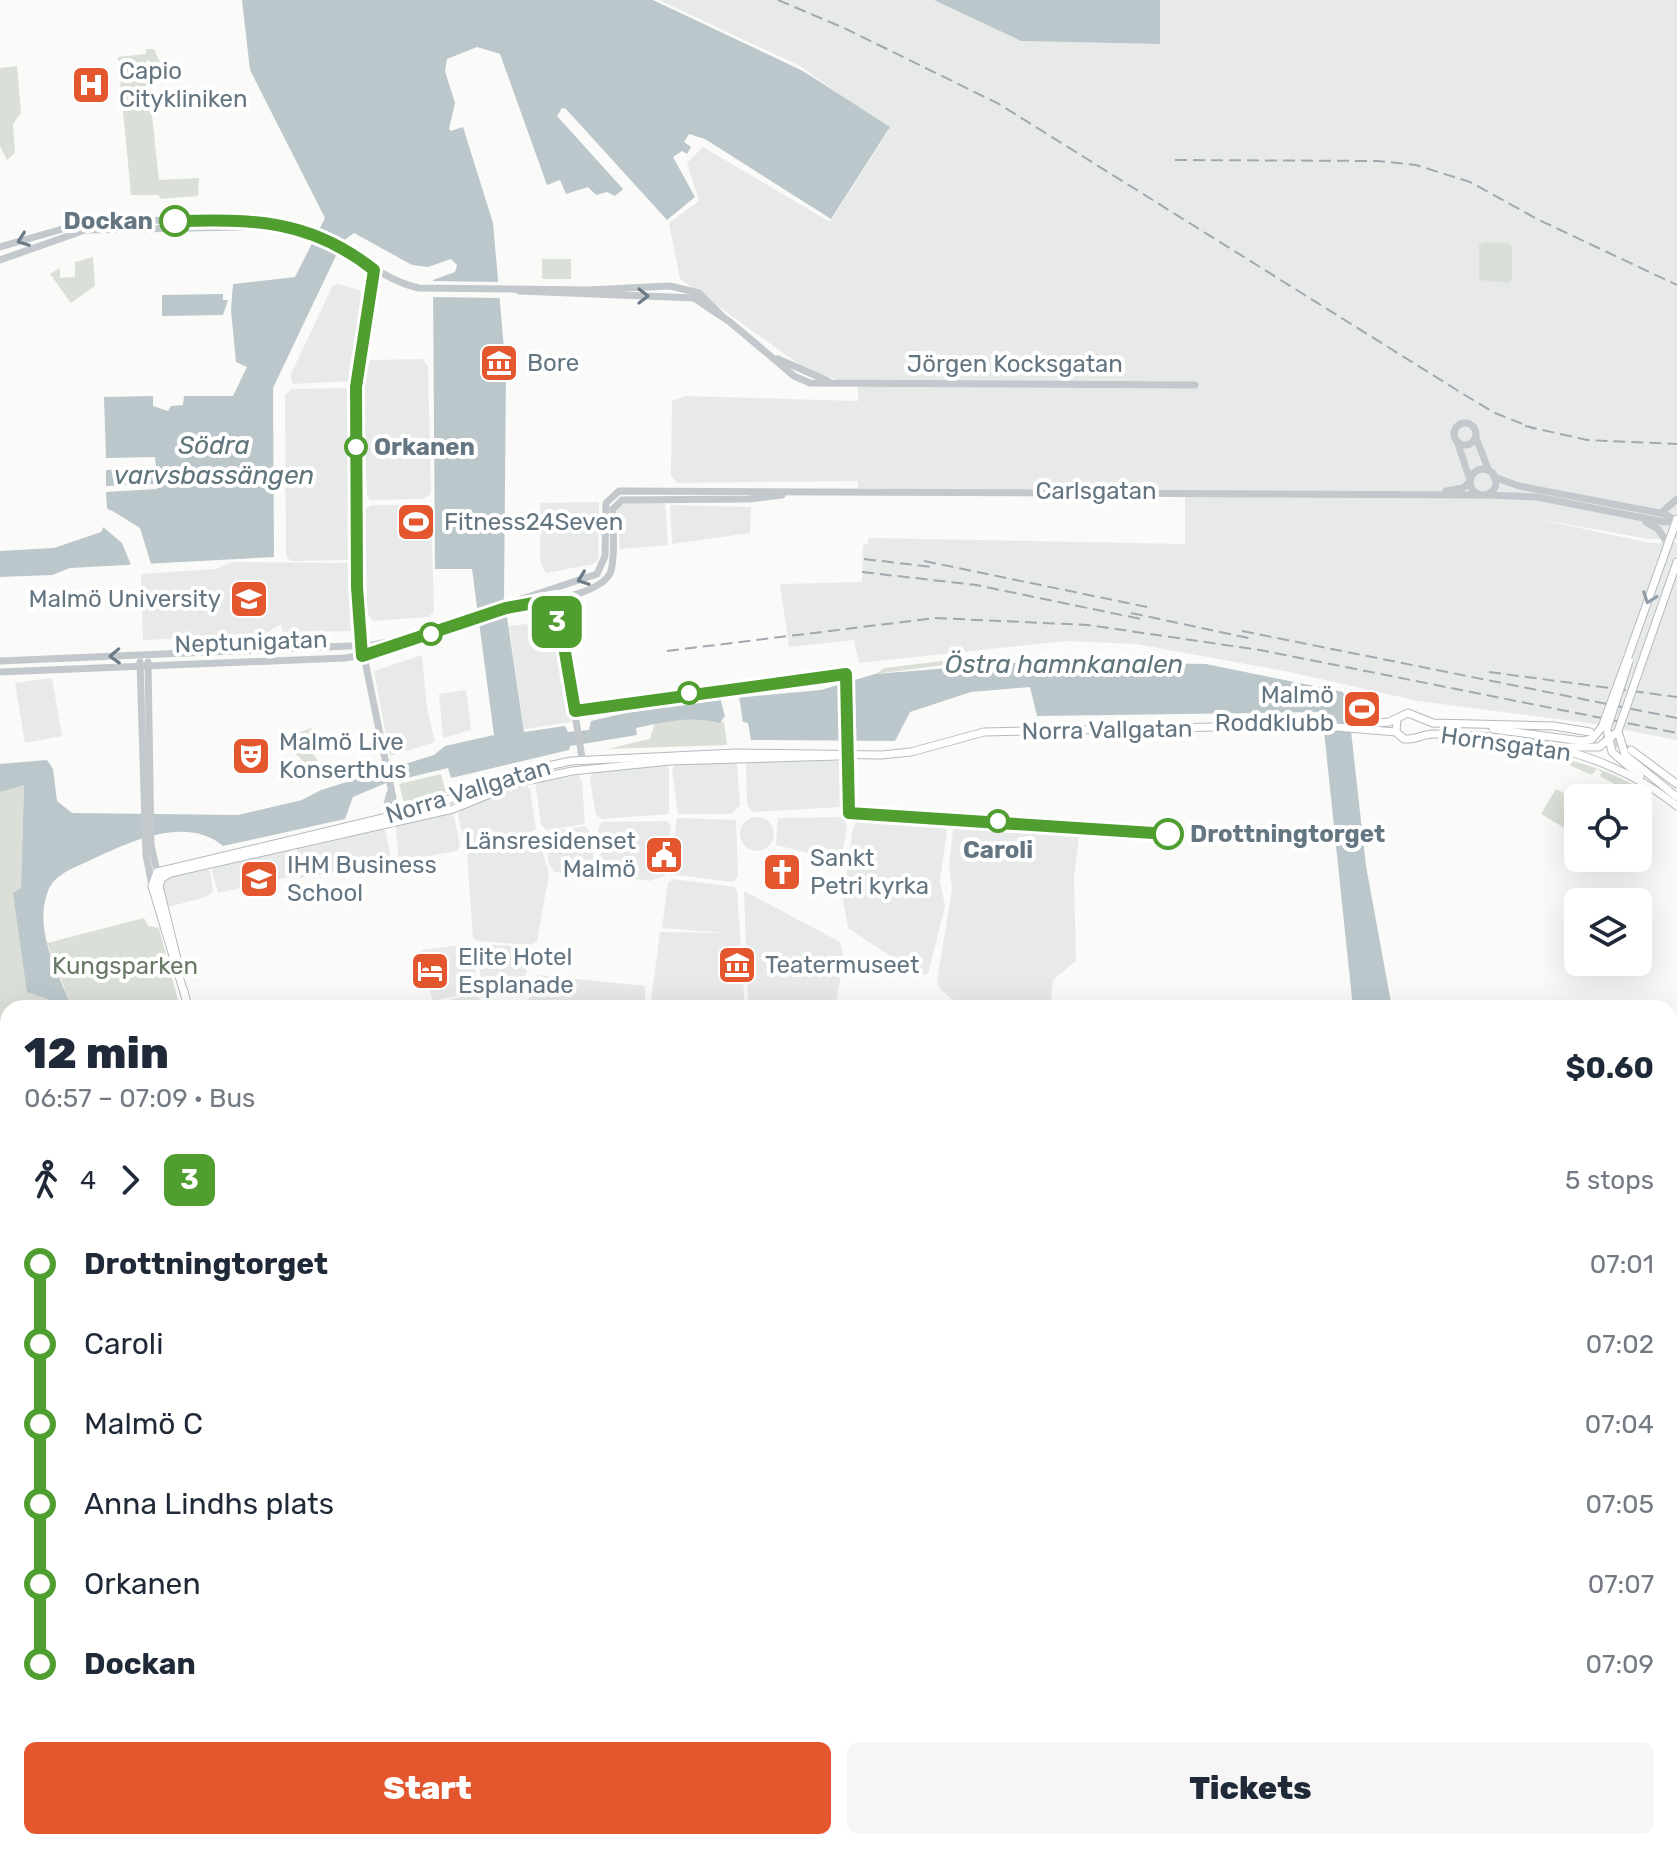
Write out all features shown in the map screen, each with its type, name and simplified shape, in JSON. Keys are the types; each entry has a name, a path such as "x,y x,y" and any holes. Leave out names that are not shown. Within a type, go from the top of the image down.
{"main road":[{"path":"1644,778 1616,756 1608,743 1605,728 1677,521"},
{"path":"1546,745 1591,748 1608,743 1618,731 1677,562"},
{"name":"Hornsgatan","path":"1352,725 1397,719 1408,713 1420,720 1467,726 1554,726 1590,732"},
{"path":"1396,732 1397,719"},
{"name":"Hornsgatan","path":"1417,737 1421,730 1420,720"},
{"name":"Hornsgatan","path":"1352,725 1396,732 1404,739 1448,734 1546,745 1644,778 1677,806"},
{"name":"Norra Vallgatan","path":"391,820 443,803 511,774 582,759 741,753 911,752 984,732 1352,725"},
{"path":"1467,726 1576,741 1592,739 1605,728"},
{"path":"1618,731 1622,751 1644,778"},
{"path":"1631,750 1677,784"},
{"name":"Norra Vallgatan","path":"170,870 453,809 517,783 584,770 670,761 823,759 848,754"},
{"path":"1657,787 1677,797"},
{"path":"170,870 156,886 186,1000"}],"street":[{"path":"0,247 94,220 238,219 290,226 341,249 401,284 429,289 515,290 670,286 699,293 722,316"},
{"path":"0,260 85,230 290,226"},
{"path":"374,270 356,387 361,646 377,717 390,793 387,804 391,820"},
{"path":"515,290 526,294 694,298 722,316"},
{"name":"Jörgen Kocksgatan","path":"722,316 810,383 1195,385"},
{"path":"1463,424 1474,427 1476,437 1492,475 1493,489 1483,495 1472,490 1467,462 1455,431 1463,424"},
{"path":"1457,442 1469,445 1476,437"},
{"path":"1470,481 1479,470 1527,488 1660,513 1677,521"},
{"name":"Carlsgatan","path":"1392,493 1451,491 1470,481"},
{"name":"Carlsgatan","path":"612,494 619,491 1483,495 1537,497 1633,516 1677,521"},
{"name":"Carlsgatan","path":"615,504 628,499 762,498 800,492"},
{"name":"Neptunigatan","path":"0,661 361,646 405,638 586,580 601,570 606,503 612,494"},
{"path":"1660,513 1677,499"},
{"name":"Neptunigatan","path":"505,606 559,598 601,584 609,576 615,504"},
{"path":"1633,516 1654,526 1668,542"},
{"path":"558,587 559,631 563,639 584,770"},
{"name":"Neptunigatan","path":"0,672 362,656 385,651 478,614"},
{"path":"144,656 148,842 156,886"},
{"path":"153,868 170,870"}],"shaded area":[{"path":"659,0 934,0 1021,41 1160,44 1160,0 1677,0 1677,539 1649,539 1532,518 1651,543 1677,542 1677,740 1588,723 1418,701 1290,672 1136,644 1066,641 859,663 854,640 789,647 780,584 862,582 863,546 869,538 1185,544 1185,494 858,488 858,481 677,483 671,475 672,401 685,396 858,401 858,387 804,368 680,279 669,223 699,201 687,163 703,147 830,222 889,130 800,66"},
{"path":"333,285 360,290 362,296 349,381 293,384 290,376"},
{"name":"Orkanen","path":"423,359 428,367 431,494 423,499 370,500 367,495 363,371 371,360"},
{"path":"345,388 351,395 352,553 347,560 291,561 286,556 285,395 292,389"},
{"path":"599,502 598,560 594,564 546,573 540,561 540,503"},
{"path":"625,502 665,503 668,545 620,549 617,510"},
{"path":"372,505 425,505 431,510 434,611 429,617 373,621 367,613 365,509"},
{"path":"670,505 751,507 750,533 672,544"},
{"name":"Malmö University","path":"232,562 355,563 357,631 283,632 281,624 264,635 143,640 141,574 216,569"},
{"path":"555,621 571,722 524,729 509,626"},
{"path":"422,655 427,708 435,742 390,756 374,671"},
{"path":"52,678 62,736 25,743 15,683"},
{"path":"466,690 471,730 443,738 439,694"},
{"path":"733,761 737,764 740,805 731,814 678,814 672,769 675,763"},
{"path":"841,761 845,770 845,800 841,807 752,812 747,804 746,762"},
{"path":"665,764 669,768 669,814 602,819 596,815 590,780 592,772"},
{"path":"578,775 582,781 585,824 547,830 541,825 535,782"},
{"path":"523,784 530,789 536,830 470,850 465,845 458,816 461,808"},
{"path":"447,812 454,816 460,845 457,851 404,860 398,855 396,826"},
{"path":"757,817 769,822 774,834 769,846 757,851 745,846 740,834 745,822"},
{"path":"843,817 847,825 842,856 838,860 776,845 778,818"},
{"path":"859,817 942,820 947,831 940,881 945,907 928,974 919,975 848,928 843,900 853,827"},
{"path":"677,818 736,820 738,876 734,882 668,874"},
{"path":"667,821 671,825 665,876 649,881 606,874 598,829 602,822"},
{"path":"959,822 1071,831 1079,837 1074,877 1076,961 1053,980 1051,1000 953,1000 940,989 937,981 952,889 949,865 953,831"},
{"path":"585,826 589,831 594,862 589,872 554,872 548,862 546,832"},
{"path":"381,828 386,832 391,860 387,864 301,878 297,875 297,848"},
{"path":"537,833 549,874 537,941 531,945 478,941 473,938 467,854"},
{"path":"285,849 292,852 294,876 218,893 212,871 215,866"},
{"path":"204,868 210,871 213,892 206,897 168,907 162,888 164,880"},
{"path":"673,879 735,887 744,1000 651,1000 660,932 727,933 662,928 668,883"},
{"path":"744,891 840,942 844,958 836,1000 748,1000"},
{"name":"Elite Hotel Esplanade","path":"468,944 472,949 478,991 433,1000 419,954 422,950"},
{"path":"477,944 530,947 525,980 482,989"},
{"path":"537,975 645,986 645,1000 529,1000 530,982"},
{"path":"477,993 480,1000 449,1000"}],"green space":[{"path":"146,49 154,49 168,80 149,82 151,62 146,60 159,180 199,178 198,196 160,199 159,195 131,195 118,57 146,54"},
{"path":"17,66 21,113 13,124 15,153 7,160 0,146 0,68"},
{"path":"1484,242 1509,243 1512,247 1512,280 1509,283 1479,280 1479,245"},
{"path":"93,257 95,286 71,303 50,274 60,268 60,278 75,277 75,262"},
{"path":"542,259 571,259 571,279 542,279"},
{"path":"942,661 952,664 875,674 885,668"},
{"path":"702,718 724,722 727,745 607,749 650,739 655,722"},
{"path":"311,728 314,732 311,738 316,746 313,754 318,761 313,771 293,751 292,736"},
{"path":"1457,742 1527,751 1572,761 1594,768 1616,776 1632,784 1614,784 1600,776 1602,772 1596,769 1592,775 1553,758 1473,748"},
{"path":"441,774 446,793 404,803 399,784"},
{"path":"24,784 21,888 50,1000 0,1000 0,792"},
{"path":"1556,789 1564,793 1564,828 1541,814"},
{"name":"Kungsparken","path":"144,918 148,926 159,928 178,1000 69,1000 47,943"}],"water":[{"path":"242,0 653,0 803,71 890,127 831,219 705,139 689,134 684,142 691,147 687,154 682,151 673,157 695,197 667,220 562,108 557,116 623,189 615,196 607,192 596,195 588,187 566,194 560,180 547,185 500,54 477,47 447,59 445,71 455,103 449,129 463,127 493,223 506,371 504,597 524,732 565,726 568,732 589,730 591,721 660,705 821,690 875,674 1037,661 1206,664 1343,692 1349,713 1366,866 1391,1000 1352,1000 1322,712 1037,716 1030,687 971,692 910,712 895,741 751,740 748,723 724,717 720,723 678,720 636,728 637,735 570,746 569,750 451,778 448,768 386,783 353,797 345,819 223,846 208,837 192,833 175,832 140,839 66,871 51,885 44,906 45,936 69,1000 48,1000 27,992 13,893 21,888 24,785 0,792 0,764 47,760 53,769 57,801 72,813 238,815 302,800 321,790 434,755 445,746 494,735 472,569 435,569 433,280 455,272 457,265 451,259 428,267 412,265 354,233 343,241 273,388 274,557 70,568 52,575 0,577 0,551 54,548 101,532 111,511 107,508 106,492 157,489 156,484 106,486 106,470 156,467 155,457 106,458 104,397 153,396 153,406 168,411 171,406 183,405 184,396 233,396 247,367 236,362 231,310 233,284 295,277 325,218 250,70"},
{"path":"934,0 1160,0 1160,44 1021,41"},
{"path":"223,294 223,300 228,300 223,315 162,316 162,295"}],"pier":[{"path":"430,281 501,282 500,298 430,297"},
{"path":"111,510 140,528 151,564 131,565 122,543 103,527"},
{"path":"854,681 855,745 841,745 841,683"},
{"path":"739,696 743,723 728,721 727,725 720,697"},
{"path":"1333,828 1362,828 1363,844 1335,845"}],"tunnel":[{"path":"1593,733 1631,750"}],"railway":[{"path":"778,0 844,28 999,104 1468,397 1495,413 1535,429"},
{"path":"1175,160 1378,161 1416,165 1470,182 1539,220 1677,285"},
{"path":"1525,426 1587,440 1677,444"},
{"path":"864,559 932,567"},
{"path":"924,561 1147,607"},
{"path":"862,572 976,585 1141,619"},
{"path":"1131,613 1253,639"},
{"path":"667,651 935,618 1088,625 1260,650 1677,733"},
{"path":"1242,631 1677,718"},
{"path":"1489,672 1677,697"}],"bus line":[{"name":"3","path":"175,221 238,219 285,223 341,249 374,270 356,387 357,587 362,656 385,651 506,608 556,599 575,711 652,698 846,674 849,682 849,813 1168,834"}],"place":[{"name":"Capio Citykliniken","path":"91,85"},
{"name":"Dockan","path":"175,221"},
{"name":"Bore","path":"499,363"},
{"name":"Orkanen","path":"356,447"},
{"name":"Fitness24Seven","path":"416,522"},
{"name":"Malmö University","path":"249,599"},
{"name":"Malmö Roddklubb","path":"1362,709"},
{"name":"Malmö Live Konserthus","path":"251,756"},
{"name":"Caroli","path":"998,821"},
{"name":"Drottningtorget","path":"1168,834"},
{"name":"Länsresidenset Malmö","path":"664,855"},
{"name":"Sankt Petri kyrka","path":"782,872"},
{"name":"IHM Business School","path":"259,879"},
{"name":"Teatermuseet","path":"737,965"},
{"name":"Elite Hotel Esplanade","path":"430,971"}],"water label":[{"name":"Södra varvsbassängen","path":"214,460"},
{"name":"Östra hamnkanalen","path":"1064,664"}]}
